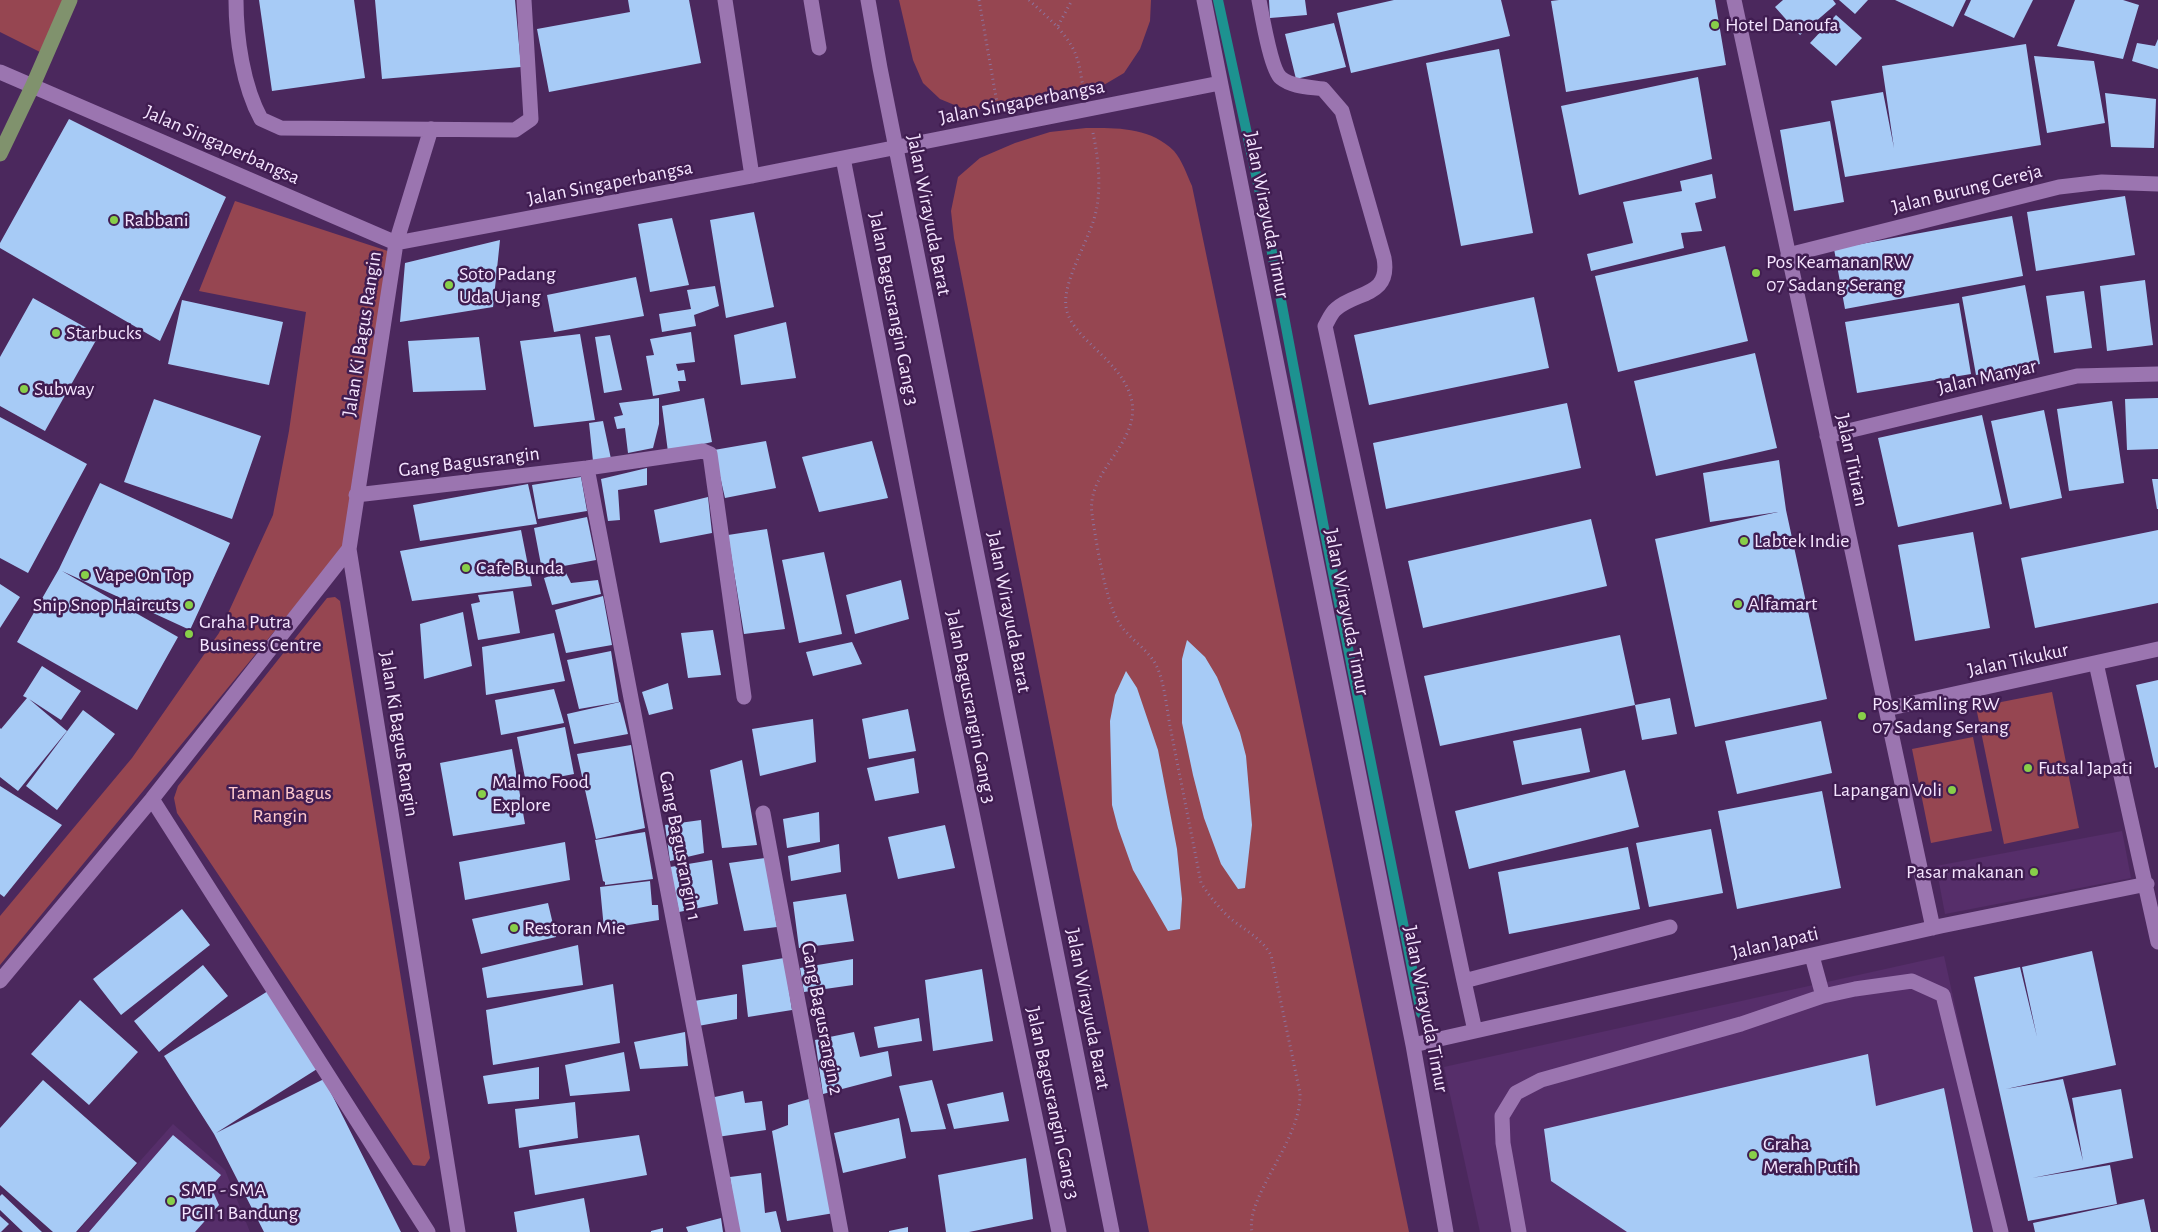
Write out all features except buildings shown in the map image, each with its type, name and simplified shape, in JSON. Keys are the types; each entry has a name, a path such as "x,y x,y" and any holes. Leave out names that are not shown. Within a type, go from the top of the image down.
{"main road":[{"path":"0,154 70,0"}],"street":[{"path":"236,0 236,26 251,102 261,120 281,128 514,130 531,119 524,0"},
{"path":"725,0 752,176"},
{"path":"811,0 819,48"},
{"name":"Jalan Wirayuda Barat","path":"868,0 1112,1232"},
{"name":"Jalan Wirayuda Timur","path":"1204,0 1413,1045 1446,1232"},
{"path":"1259,0 1274,67 1281,78 1298,85 1323,89 1342,111 1384,258 1386,272 1378,287 1335,310 1325,326 1475,1031"},
{"name":"Jalan Titiran","path":"1734,0 1933,928"},
{"name":"Jalan Singaperbangsa","path":"0,72 396,243 752,176 1220,83"},
{"name":"Jalan Ki Bagus Rangin","path":"431,129 396,243 349,549 458,1232"},
{"name":"Jalan Bagusrangin Gang 3","path":"844,158 952,716 1060,1232"},
{"name":"Jalan Burung Gereja","path":"1788,254 2059,187 2102,182 2158,184"},
{"name":"Jalan Manyar","path":"1827,436 2078,376 2158,374"},
{"name":"Gang Bagusrangin","path":"356,495 587,468 703,450 710,454 744,697"},
{"name":"Gang Bagusrangin 1","path":"587,468 733,1232"},
{"path":"0,981 152,799 349,549"},
{"name":"Jalan Tikukur","path":"1886,709 2158,650"},
{"path":"2096,663 2151,891 2158,942"},
{"path":"152,799 428,1232"},
{"name":"Gang Bagusrangin 2","path":"763,813 841,1232"},
{"name":"Jalan Japati","path":"1413,1045 1933,928 2151,891"},
{"path":"1464,981 1670,927"},
{"path":"1812,956 1823,996"},
{"path":"1519,1232 1503,1143 1502,1116 1516,1093 1541,1080 1741,1024 1823,996 1854,989 1912,981 1943,995 2001,1232"}],"path":[{"path":"978,0 1001,127"},
{"path":"1029,0 1058,26 1077,58 1097,158 1097,207 1070,279 1066,305 1070,322 1128,385 1132,403 1132,420 1125,440 1103,473 1094,493 1091,512 1110,605 1118,622 1157,666 1201,883 1213,901 1265,944 1271,955 1300,1093 1300,1107 1281,1156 1256,1203 1251,1227 1252,1232"},
{"path":"1058,26 1072,0"}],"shaded area":[{"name":"Pasar makanan","path":"2122,831 2131,878 1945,914 1936,866"},
{"path":"1944,956 2005,1232 1480,1232 1444,1067"},
{"name":"SMP - SMA PGII 1 Bandung","path":"173,1124 225,1170 250,1232 77,1232"}],"green space":[{"path":"0,0 63,0 40,52 0,32"},
{"path":"899,0 1151,0 1150,21 1140,49 1124,73 1097,89 969,111 940,99 923,83 913,60"},
{"path":"1086,128 1133,130 1165,143 1177,155 1192,186 1409,1232 1149,1232 954,238 951,211 958,177 980,158 1015,143 1050,132"},
{"path":"235,201 397,254 342,549 0,965 0,916 132,758 219,633 273,515 289,431 306,312 199,291"},
{"name":"Taman Bagus Rangin","path":"335,597 340,601 430,1158 425,1166 413,1165 177,813 174,798 178,786 327,598"},
{"name":"Futsal Japati","path":"2052,692 2079,828 2004,844 1976,707"},
{"name":"Lapangan Voli","path":"1973,737 1992,831 1931,843 1912,749"}],"waterway":[{"path":"1218,0 1266,221 1324,528 1421,1013"}],"place":[{"name":"Hotel Danoufa","path":"1715,25"},
{"name":"Rabbani","path":"114,220"},
{"name":"Pos Keamanan RW 07 Sadang Serang","path":"1756,273"},
{"name":"Soto Padang Uda Ujang","path":"449,285"},
{"name":"Starbucks","path":"56,333"},
{"name":"Subway","path":"24,389"},
{"name":"Labtek Indie","path":"1744,541"},
{"name":"Cafe Bunda","path":"466,568"},
{"name":"Vape On Top","path":"85,575"},
{"name":"Alfamart","path":"1738,604"},
{"name":"Snip Snop Haircuts","path":"189,605"},
{"name":"Graha Putra Business Centre","path":"189,634"},
{"name":"Pos Kamling RW 07 Sadang Serang","path":"1862,716"},
{"name":"Futsal Japati","path":"2028,768"},
{"name":"Lapangan Voli","path":"1952,790"},
{"name":"Malmo Food Explore","path":"482,794"},
{"name":"Pasar makanan","path":"2034,872"},
{"name":"Restoran Mie","path":"514,928"},
{"name":"Graha Merah Putih","path":"1753,1155"},
{"name":"SMP - SMA PGII 1 Bandung","path":"171,1201"}]}
